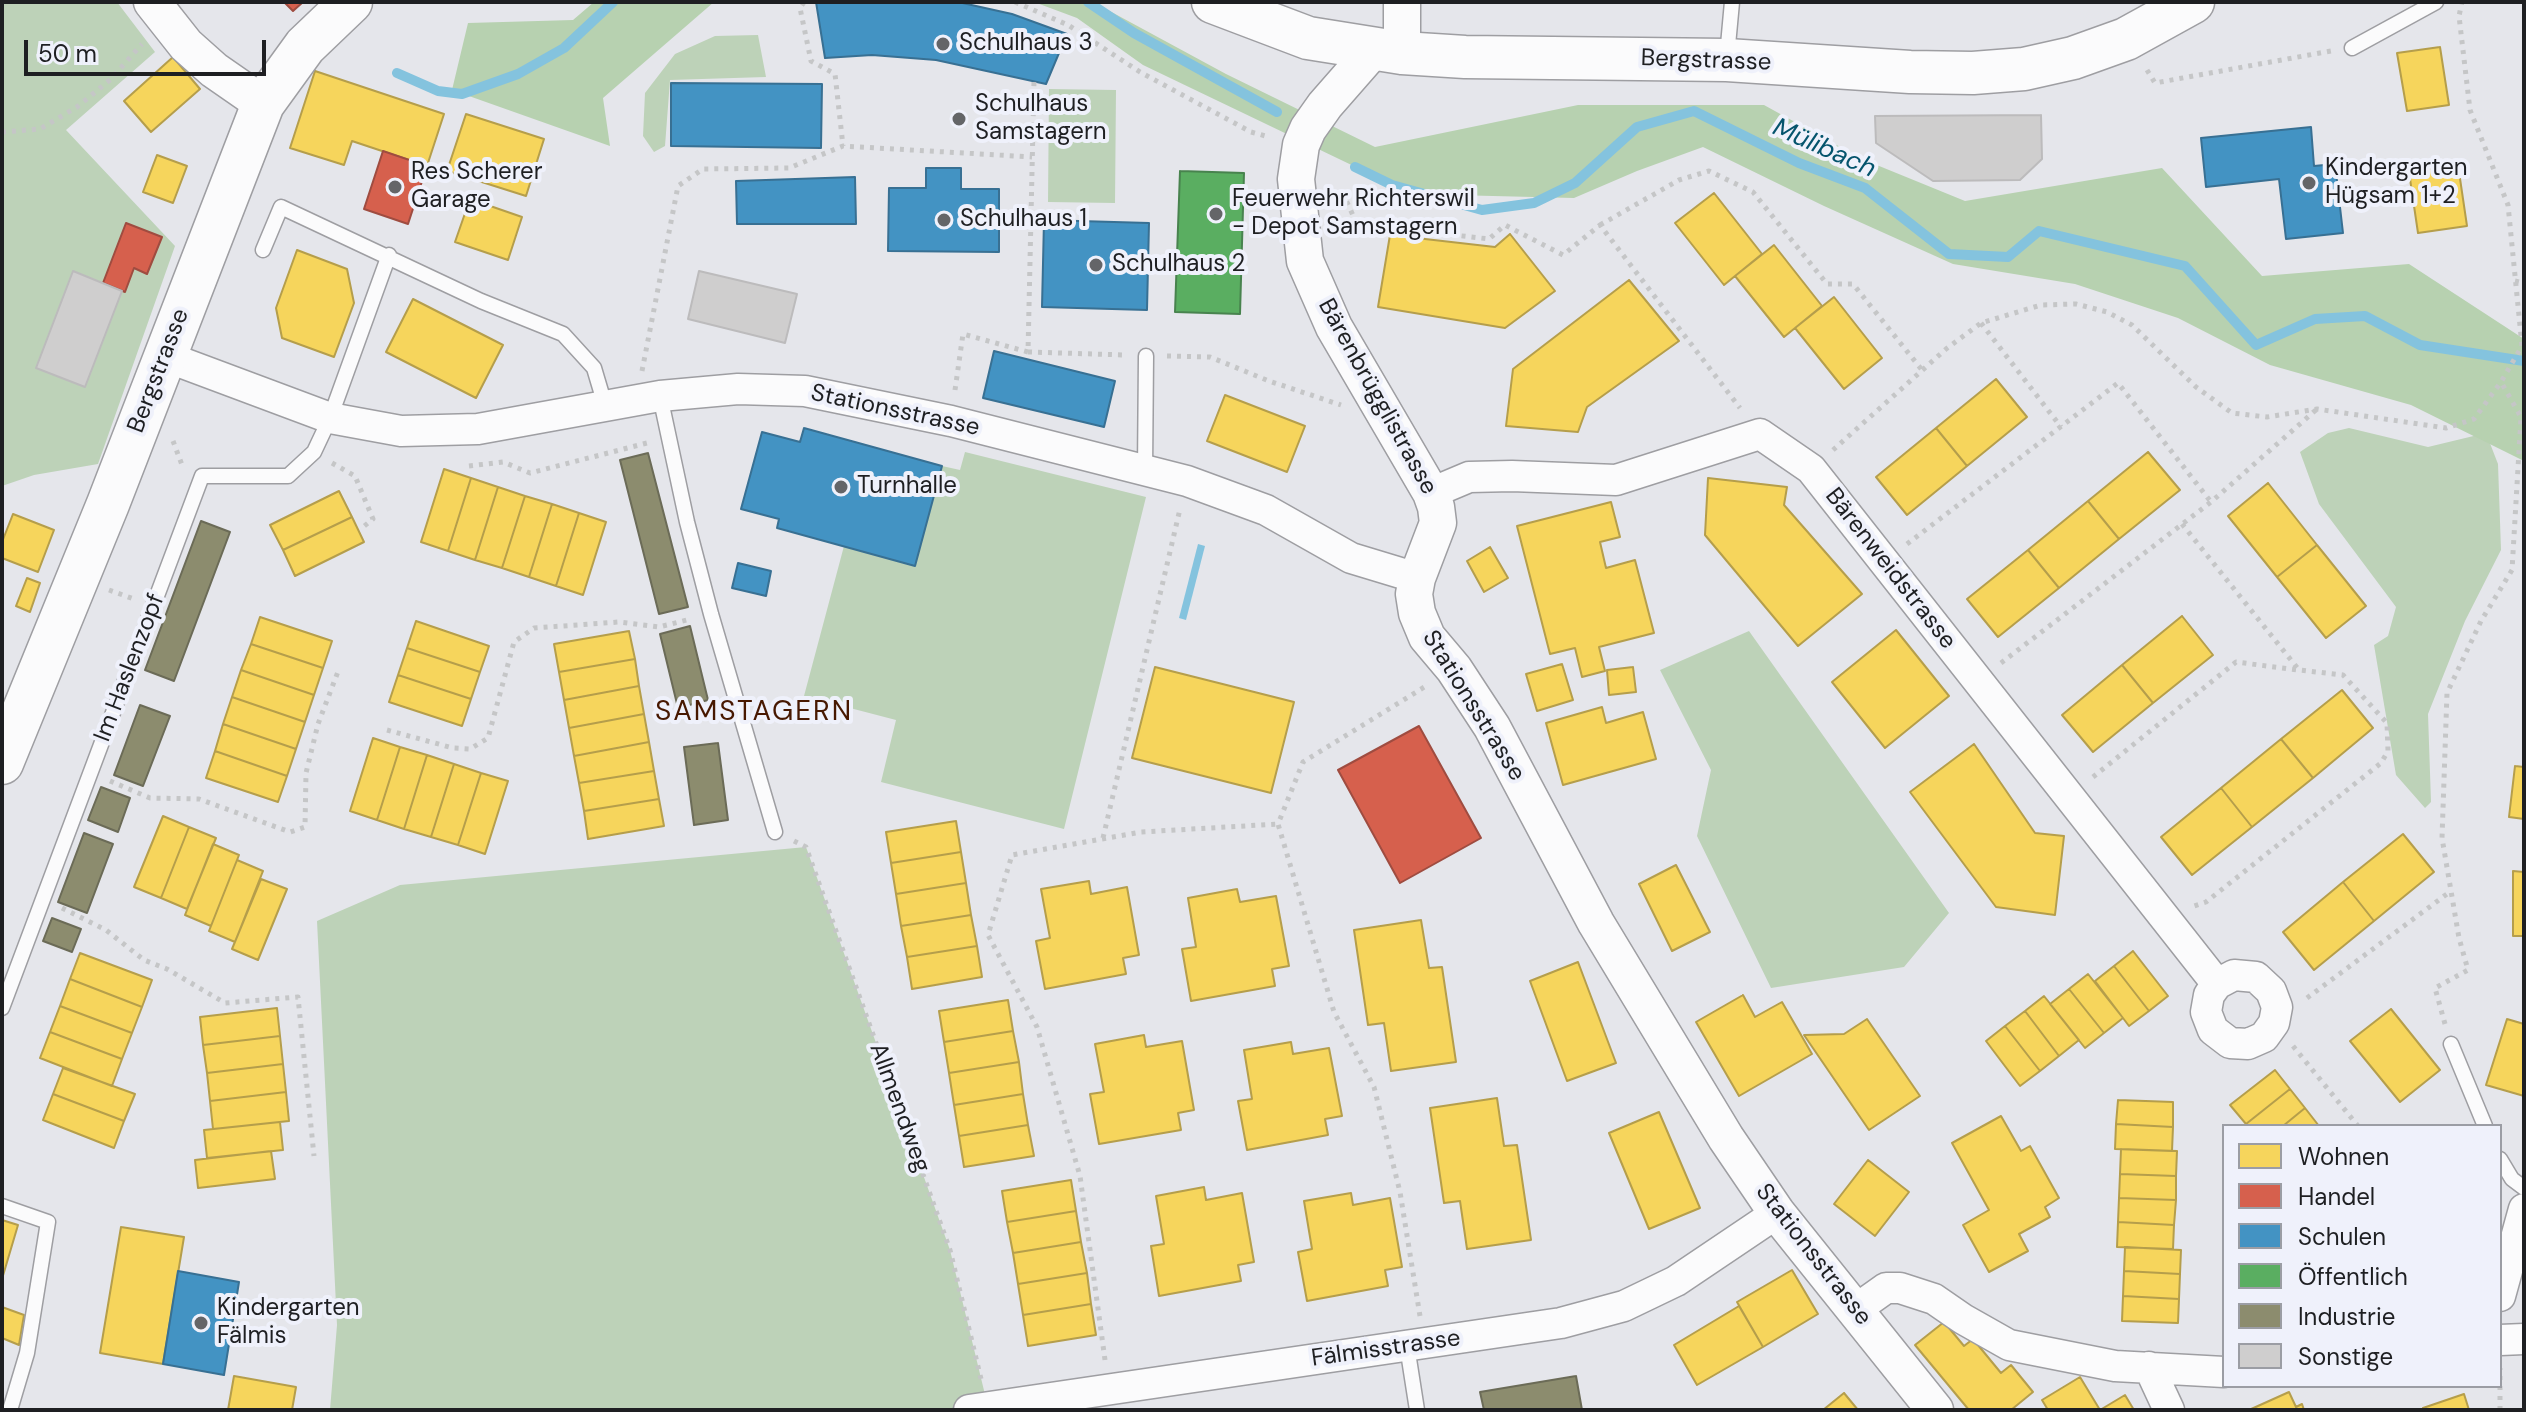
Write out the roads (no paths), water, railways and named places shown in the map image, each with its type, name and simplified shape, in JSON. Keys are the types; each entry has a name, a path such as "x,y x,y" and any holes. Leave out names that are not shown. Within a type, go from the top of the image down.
{"main road":[{"name":"Bergstrasse","path":"2,763 108,504 263,104 305,46 351,2"},
{"name":"Bergstrasse","path":"1213,2 1308,38 1388,51 1465,57 1727,60 1973,73 2024,69 2073,58 2126,39 2193,2"}],"street":[{"path":"1388,51 1402,2"},
{"path":"158,11 186,45 214,70 263,104"},
{"name":"Bärenbrügglistrasse","path":"1388,51 1325,105 1301,145 1296,179 1305,261 1334,327 1431,493 1436,507 1438,523 1417,578"},
{"name":"Stationsstrasse","path":"164,356 330,418 401,431 478,429 648,398 738,389 805,391 951,421 1187,481 1266,510 1351,558 1417,578 1414,594 1417,613 1427,637 1454,669 1492,727 1596,923 1726,1138 1777,1213 1935,1410"},
{"name":"Bärenweidstrasse","path":"1431,493 1469,477 1616,480 1760,434 1811,469 2217,984"},
{"path":"2234,975 2256,977 2271,991 2277,1007 2274,1023 2264,1037 2248,1044 2230,1043 2213,1030 2206,1012 2209,995 2217,984 2234,975"},
{"path":"2502,1289 2524,1209"},
{"name":"Fälmisstrasse","path":"979,1408 1561,1323 1624,1306 1676,1281 1777,1213"},
{"path":"1855,1310 1886,1288 1900,1288 1934,1299 2009,1345 2115,1366 2222,1372"},
{"path":"2502,1340 2524,1339"},
{"path":"2149,1367 2169,1410"}],"lane":[{"path":"1727,60 1732,2"},
{"path":"2352,48 2436,2"},
{"path":"263,250 281,207 389,255 481,301 563,334 594,368 605,405"},
{"name":"Im Haslenzopf","path":"2,1008 202,476 288,476 314,452 330,418 389,255"},
{"path":"1145,470 1146,356"},
{"path":"648,398 667,438 732,693 775,832"},
{"path":"2451,1044 2484,1124"},
{"path":"2502,1162 2512,1179 2524,1188"},
{"path":"2,1206 48,1222 27,1353 10,1410"},
{"path":"1416,1345 1417,1410"}],"water":[{"path":"1198,544 1205,546 1186,620 1179,618"}],"waterway":[{"name":"Mülibach","path":"397,73 438,91 462,94 518,74 564,48 613,2"},
{"name":"Mülibach","path":"1088,2 1134,33 1277,112"},
{"name":"Mülibach","path":"1355,167 1392,185 1482,210 1534,203 1575,183 1637,127 1694,111 1799,163 1865,188 1949,254 2008,257 2039,231 2185,266 2256,345 2315,319 2365,316 2420,345 2524,361"}],"place":[{"name":"Schulhaus 3","path":"943,44"},
{"name":"Schulhaus Samstagern","path":"959,119"},
{"name":"Kindergarten Hügsam 1+2","path":"2309,183"},
{"name":"Res Scherer Garage","path":"395,187"},
{"name":"Feuerwehr Richterswil - Depot Samstagern","path":"1216,214"},
{"name":"Schulhaus 1","path":"944,220"},
{"name":"Schulhaus 2","path":"1096,265"},
{"name":"Turnhalle","path":"841,487"},
{"name":"Kindergarten Fälmis","path":"201,1323"}],"district":[{"name":"SAMSTAGERN","path":"754,713"}]}
